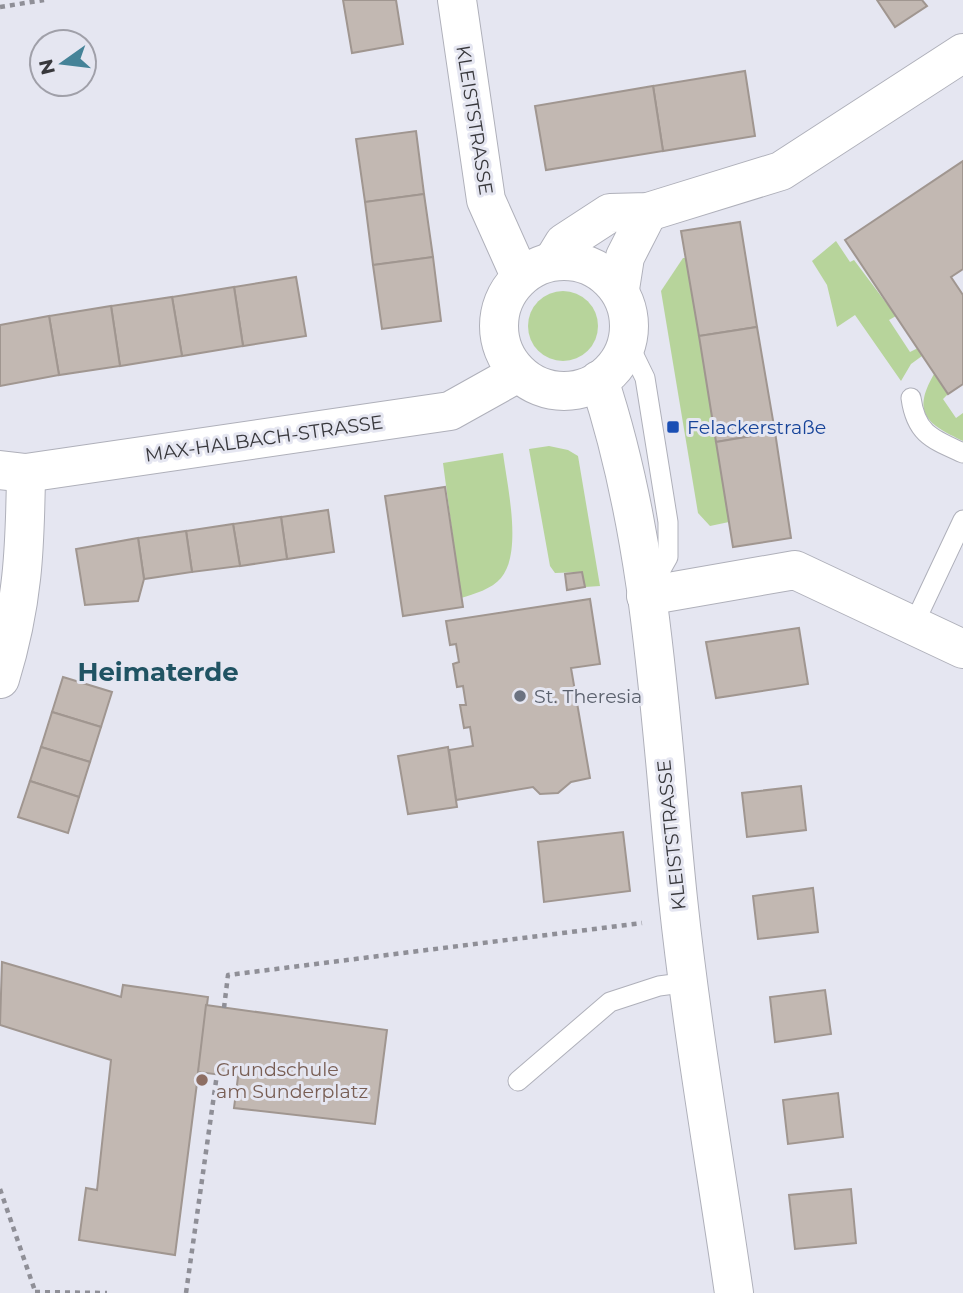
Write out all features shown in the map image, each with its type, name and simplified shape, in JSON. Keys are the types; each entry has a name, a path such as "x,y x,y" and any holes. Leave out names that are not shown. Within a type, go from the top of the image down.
{"street":[{"name":"KLEISTSTRASSE","path":"457,0 486,200 536,268"},
{"path":"648,212 625,257 620,289 629,323 628,343 617,364 598,380 578,389 556,392 536,386 518,373 503,350 498,326 503,301 564,243 610,213 648,212 781,171 963,53"},
{"path":"536,268 576,262 599,271 620,289"},
{"name":"MAX-HALBACH-STRASSE","path":"13,472 450,411 518,373"},
{"name":"KLEISTSTRASSE","path":"598,380 618,440 646,596 680,917 734,1293"},
{"path":"0,679 20,603 25,549 13,472"},
{"path":"646,596 795,570 963,649"}],"lane":[{"path":"628,343 645,378 668,522 667,557 646,596"},
{"path":"911,398 914,417 922,431 963,453"},
{"path":"912,626 963,520"},
{"path":"519,1081 610,1002 659,986 689,982"}],"path":[{"path":"0,7 44,0"},
{"path":"224,1008 228,975 561,936 680,917"},
{"path":"186,1293 217,1074"},
{"path":"0,1189 35,1292 107,1293"}],"green space":[{"path":"836,241 850,262 854,260 896,316 889,320 910,352 918,348 922,356 911,364 901,381 855,315 837,327 827,285 812,261"},
{"path":"683,258 686,258 729,522 710,526 698,513 661,291"},
{"path":"556,291 570,291 583,297 592,306 598,326 596,339 588,351 570,361 556,361 543,355 534,346 528,333 528,319 534,306 543,297"},
{"path":"934,374 948,394 943,399 956,418 963,413 963,441 940,429 927,416 924,399"},
{"path":"549,446 568,450 578,456 600,586 585,587 582,572 555,573 550,566 529,449"},
{"path":"503,453 512,518 508,566 493,585 461,598 443,463"}],"building":[{"path":"343,0 396,0 403,44 352,53"},
{"path":"877,0 922,0 927,6 895,27"},
{"path":"745,71 755,136 663,151 653,86"},
{"path":"653,86 663,151 546,170 535,106"},
{"path":"416,131 424,194 365,202 356,139"},
{"path":"963,161 963,269 951,277 963,295 963,384 948,394 845,240"},
{"path":"424,194 433,257 373,265 365,202"},
{"path":"740,222 757,327 699,336 681,231"},
{"path":"433,257 441,321 382,329 373,265"},
{"path":"296,277 306,336 243,346 234,287"},
{"path":"234,287 243,346 182,356 172,297"},
{"path":"172,297 182,356 120,366 111,306"},
{"path":"111,306 120,366 59,375 49,316"},
{"path":"49,316 59,375 0,386 0,325"},
{"path":"757,327 775,432 716,442 699,336"},
{"path":"775,432 791,538 733,547 716,442"},
{"path":"445,487 463,607 403,616 385,496"},
{"path":"328,510 334,552 287,559 281,517"},
{"path":"281,517 287,559 240,566 233,524"},
{"path":"233,524 240,566 192,572 186,531"},
{"path":"186,531 192,572 144,579 138,538"},
{"path":"138,538 144,579 138,601 85,605 76,549"},
{"path":"582,572 585,587 567,590 565,574"},
{"name":"St. Theresia","path":"590,599 600,664 571,668 590,778 571,782 558,793 540,794 533,787 456,800 449,750 473,746 470,727 464,728 460,705 466,705 463,686 457,687 453,664 459,662 456,644 450,645 446,621"},
{"path":"799,628 808,684 716,698 706,642"},
{"path":"63,677 112,692 101,727 52,712"},
{"path":"52,712 101,727 90,762 41,747"},
{"path":"41,747 90,762 79,797 30,781"},
{"path":"448,747 457,807 408,814 398,756"},
{"path":"30,781 79,797 68,833 18,817"},
{"path":"801,786 806,830 747,837 742,793"},
{"path":"623,832 630,891 544,902 538,842"},
{"path":"813,888 818,932 758,939 753,896"},
{"path":"2,962 121,997 123,985 208,997 175,1255 79,1240 86,1188 97,1190 111,1060 0,1025"},
{"path":"825,990 831,1034 775,1042 770,997"},
{"path":"206,1005 387,1030 375,1124 234,1108 238,1077 198,1072"},
{"path":"838,1093 843,1137 788,1144 783,1100"},
{"path":"851,1189 856,1243 795,1249 789,1195"}],"place":[{"name":"Felackerstraße","path":"673,427"},
{"name":"St. Theresia","path":"520,696"},
{"name":"Grundschule am Sunderplatz","path":"202,1080"}],"district":[{"name":"Heimaterde","path":"158,672"}]}
